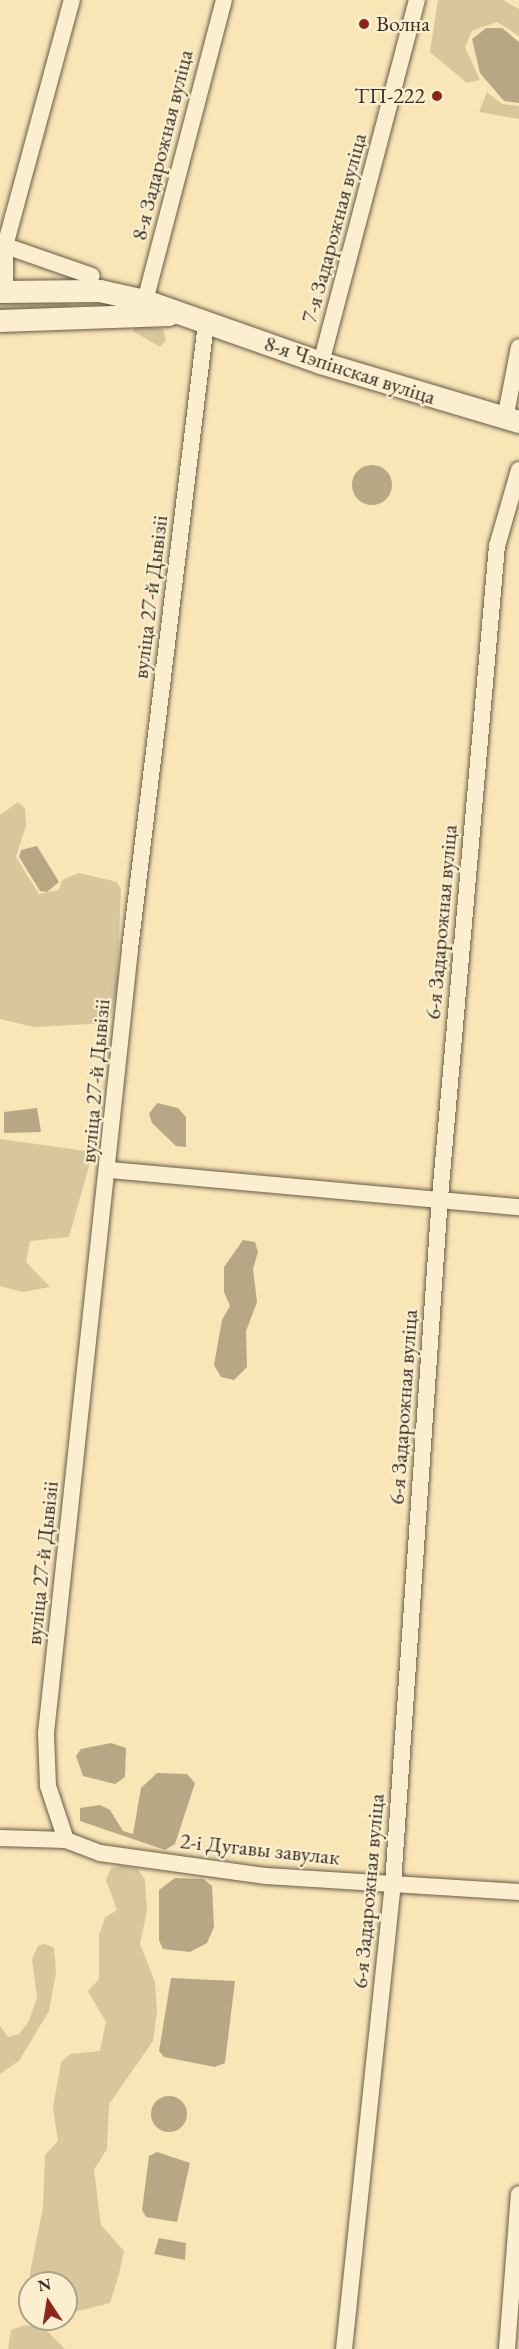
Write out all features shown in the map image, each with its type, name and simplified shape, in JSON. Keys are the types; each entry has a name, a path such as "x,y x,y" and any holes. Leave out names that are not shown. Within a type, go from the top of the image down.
{"main road":[{"name":"8-я Чэпінская вуліца","path":"2,292 96,284 321,363 512,421"},
{"name":"8-я Чэпінская вуліца","path":"0,321 182,315"}],"street":[{"path":"2,292 3,245 72,0"},
{"name":"8-я Задарожная вуліца","path":"145,301 224,0"},
{"name":"7-я Задарожная вуліца","path":"321,363 417,0"},
{"name":"8-я Чэпінская вуліца","path":"3,245 96,284"},
{"name":"вуліца 27-й Дывізіі","path":"66,1840 48,1786 46,1733 110,1170 130,949 206,323"},
{"path":"512,421 519,348"},
{"name":"6-я Задарожная вуліца","path":"344,2349 393,1884 440,1197 497,546 519,470"},
{"path":"110,1170 440,1197 519,1207"},
{"name":"2-і Дугавы завулак","path":"0,1838 66,1840 100,1853 266,1876 519,1892"},
{"path":"507,2349 519,2194"}],"shaded area":[{"path":"438,0 503,0 519,9 519,36 497,22 472,31 465,47 480,80 467,83 430,52"},
{"path":"486,28 502,28 519,42 519,103 504,101 480,73 472,39"},
{"path":"487,92 502,104 519,106 519,119 479,112"},
{"path":"68,301 69,307 0,310 0,303"},
{"path":"136,325 163,329 166,340 160,347 133,331"},
{"path":"372,465 380,466 386,471 391,477 391,493 386,499 380,504 372,505 364,504 358,499 353,493 352,485 353,477 358,471 364,466"},
{"path":"18,802 25,808 26,826 16,857 39,894 59,890 62,880 79,873 117,882 121,889 117,989 109,1023 34,1027 0,1019 0,815"},
{"path":"37,846 59,882 47,892 40,891 19,857 21,850"},
{"path":"157,1103 178,1108 186,1117 186,1147 176,1146 152,1123 149,1114"},
{"path":"37,1108 41,1132 4,1133 4,1112"},
{"path":"0,1139 93,1152 69,1237 30,1241 26,1262 50,1287 22,1292 0,1286"},
{"path":"243,1240 255,1242 258,1252 253,1269 257,1302 246,1331 247,1367 234,1380 221,1377 214,1365 222,1320 230,1306 224,1292 224,1267"},
{"path":"111,1743 126,1748 125,1777 115,1784 83,1776 76,1756 81,1749"},
{"path":"157,1773 187,1774 195,1783 175,1844 165,1850 80,1821 80,1808 100,1805 110,1810 123,1831 133,1834 141,1788"},
{"path":"123,1866 137,1869 145,1879 147,1911 140,1944 155,1982 157,2011 153,2041 109,2104 107,2149 94,2170 101,2225 124,2251 119,2274 110,2303 78,2311 78,2271 30,2271 43,2207 45,2155 58,2141 53,2108 61,2062 70,2054 100,2051 106,2022 88,1991 99,1979 99,1935 105,1917 117,1910 106,1880 111,1868"},
{"path":"175,1878 203,1879 212,1886 214,1927 207,1943 190,1952 163,1949 159,1940 159,1890"},
{"path":"45,1944 54,1948 56,1973 49,2011 19,2061 0,2074 0,2026 8,2037 19,2034 29,2021 37,1997 32,1959 38,1946"},
{"path":"171,1978 235,1981 225,2063 215,2067 164,2057 159,2051"},
{"path":"169,2096 181,2102 187,2114 181,2126 169,2132 157,2126 151,2114 157,2102"},
{"path":"157,2152 190,2163 177,2222 146,2217 142,2210 149,2156"},
{"path":"159,2238 186,2243 185,2260 154,2254"},
{"path":"18,2328 18,2331 47,2331 65,2349 8,2349 11,2330"}],"place":[{"name":"Волна","path":"364,24"},
{"name":"ТП-222","path":"437,96"}]}
